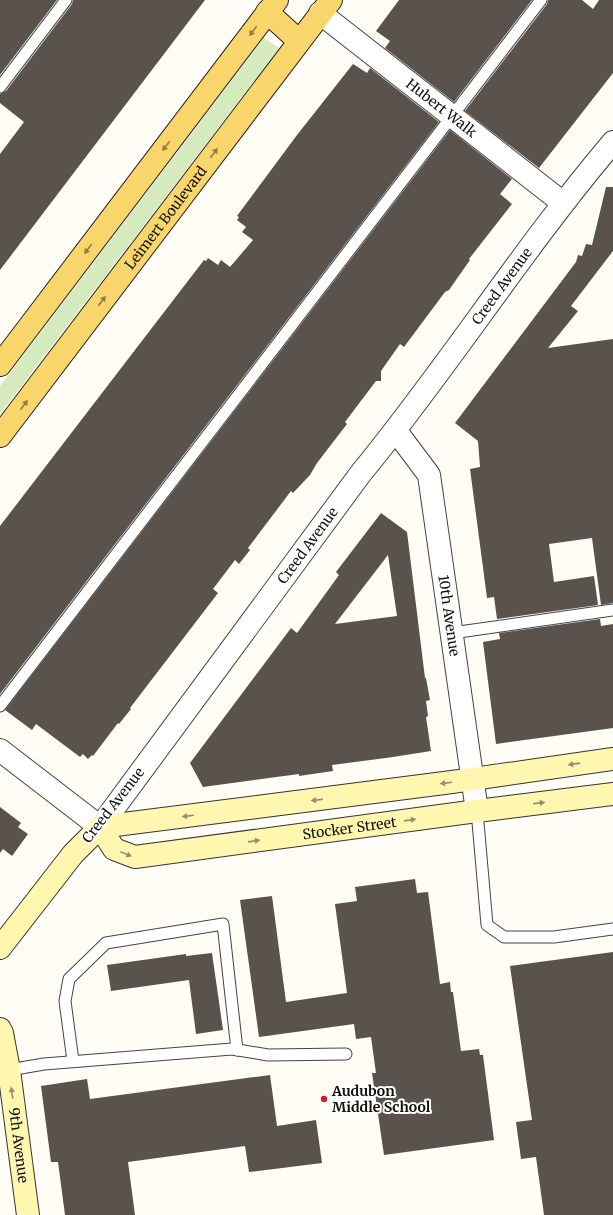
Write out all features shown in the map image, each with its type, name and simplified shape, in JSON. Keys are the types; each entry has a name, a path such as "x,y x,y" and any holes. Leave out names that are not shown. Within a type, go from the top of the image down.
{"main road":[{"path":"0,365 272,6 299,41"},
{"name":"Leimert Boulevard","path":"0,436 325,7"}],"street":[{"name":"Hubert Walk","path":"325,7 452,116 563,203"},
{"name":"Creed Avenue","path":"0,948 73,854 100,826 361,473 396,431 563,203 613,142"},
{"name":"10th Avenue","path":"396,431 429,475 478,810"},
{"name":"Stocker Street","path":"0,750 100,826 114,849 135,857 478,810 613,794"},
{"path":"100,826 473,779 613,759"},
{"name":"9th Avenue","path":"0,1029 9,1070 28,1215"}],"lane":[{"path":"0,87 66,0"},
{"path":"0,706 541,0"},
{"path":"452,633 613,610"},
{"path":"478,810 487,925 504,937 554,937 613,929"},
{"path":"73,1061 65,1001 69,979 106,943 223,924 237,1050"},
{"path":"9,1070 73,1061 232,1049 268,1055 346,1054"}],"green space":[{"path":"264,38 279,48 0,414 0,386"}],"building":[{"path":"0,0 57,0 0,75"},
{"path":"73,0 205,0 0,270 0,154 24,122 0,103 0,94 6,91 72,4"},
{"path":"399,0 532,0 454,102 385,48 390,41 376,31"},
{"path":"548,0 582,0 593,9 599,0 613,0 613,73 539,168 465,111 547,4"},
{"path":"353,64 367,73 370,68 439,122 0,694 0,526 204,260 206,261 208,258 218,265 221,260 230,267 253,240 242,232 246,227 237,220 239,217 237,216 297,135"},
{"path":"450,130 512,179 500,194 512,204 469,259 470,260 449,290 445,292 404,347 400,344 381,371 381,381 376,381 345,422 347,424 317,463 310,475 293,493 291,491 248,548 250,550 239,564 235,560 213,589 218,593 130,708 131,709 119,724 118,723 93,756 92,755 88,759 83,754 80,757 36,724 32,730 5,710"},
{"path":"606,187 613,187 613,251 571,306 578,311 548,348 613,339 613,603 601,605 592,538 549,544 554,582 594,576 598,605 497,619 494,597 487,598 470,469 480,467 478,441 455,423 576,262 578,255 582,256 586,244 592,245"},
{"path":"381,513 407,532 425,678 430,700 426,701 428,716 426,717 431,751 332,765 333,771 203,787 190,763 291,628 297,633 339,575 336,572","holes":["388,555 397,616 335,624"]},
{"path":"600,619 601,626 613,624 613,728 496,744 483,642 500,639 499,633"},
{"path":"0,807 21,823 18,827 28,834 12,856 3,849 0,853"},
{"path":"415,879 417,893 428,892 440,984 450,982 451,992 453,992 461,1051 479,1049 480,1055 483,1055 494,1140 384,1155 372,1073 376,1073 371,1037 356,1039 354,1024 259,1037 240,900 272,896 286,1002 347,993 335,904 357,901 355,887"},
{"path":"613,952 613,1215 544,1215 536,1157 521,1159 516,1122 532,1120 510,966"},
{"path":"212,953 223,1030 196,1034 189,980 111,991 107,965 186,954 186,956"},
{"path":"270,1075 277,1126 316,1120 322,1163 249,1172 245,1146 128,1162 135,1215 65,1215 58,1162 51,1162 41,1086 87,1079 90,1099"}],"place":[{"name":"Audubon Middle School","path":"324,1099"}]}
